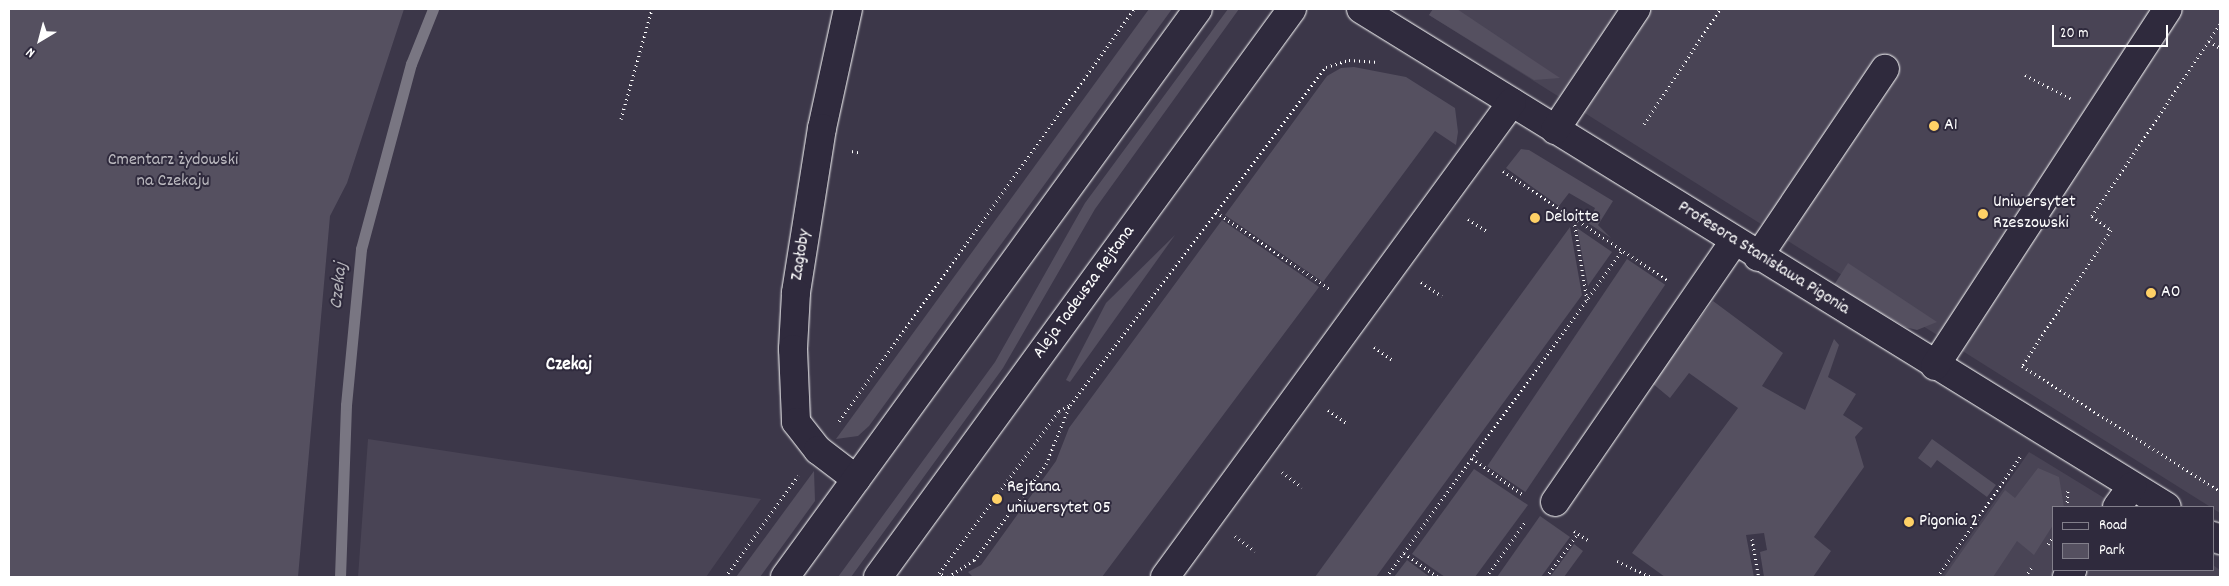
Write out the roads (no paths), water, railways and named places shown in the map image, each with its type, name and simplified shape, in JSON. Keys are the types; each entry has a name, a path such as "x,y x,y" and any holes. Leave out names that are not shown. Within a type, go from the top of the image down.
{"street":[{"name":"Zagłoby","path":"848,9 822,128 796,293 796,422 818,450 856,480"},
{"path":"785,577 1198,9"},
{"name":"Aleja Tadeusza Rejtana","path":"878,577 1292,9"},
{"name":"Profesora Stanisława Pigonia","path":"1361,9 1758,257 2039,429 2124,497 2163,506"},
{"path":"1555,130 1636,9"},
{"path":"1935,366 2168,9"},
{"path":"1758,257 1885,69"},
{"path":"1164,577 1485,143 1512,102"},
{"path":"1555,502 1734,242"}],"waterway":[{"name":"Czekaj","path":"340,577 346,405 361,249 411,64 433,9"}],"place":[{"name":"A1","path":"1934,126"},
{"name":"Uniwersytet Rzeszowski","path":"1983,214"},
{"name":"Deloitte","path":"1535,218"},
{"name":"A0","path":"2151,293"},
{"name":"Rejtana uniwersytet 05","path":"997,499"},
{"name":"Pigonia 2","path":"1909,522"}],"district":[{"name":"Czekaj","path":"569,366"}],"park label":[{"name":"Cmentarz żydowski na Czekaju","path":"173,172"}]}
